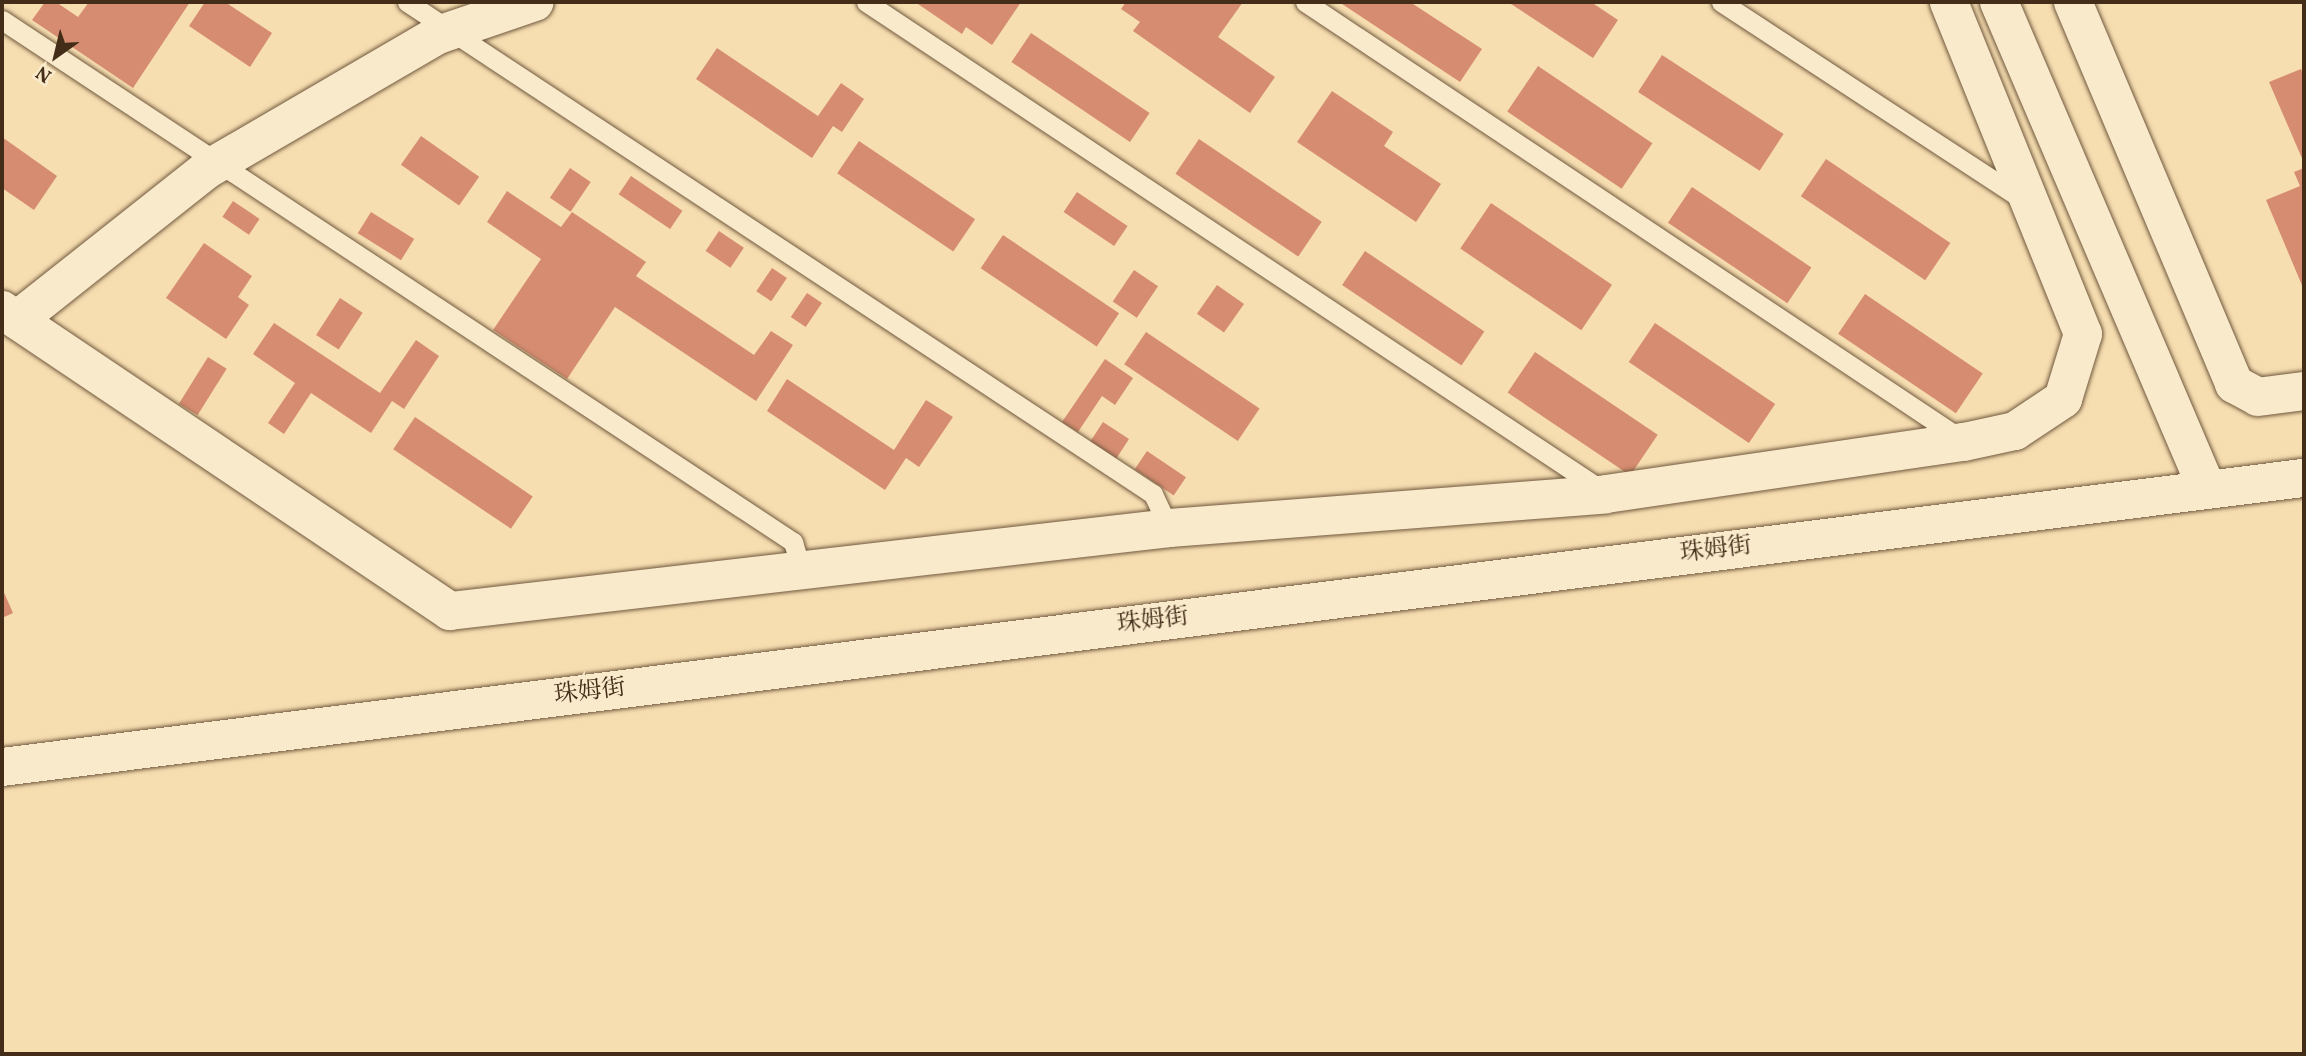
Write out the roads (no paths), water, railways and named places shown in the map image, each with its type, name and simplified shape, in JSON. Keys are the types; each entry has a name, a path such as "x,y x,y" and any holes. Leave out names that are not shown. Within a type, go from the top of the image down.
{"street":[{"path":"535,2 450,31 215,164 9,315 450,611 1169,528 1606,494 1964,442 2015,431 2063,399 2083,334 1948,2"},
{"path":"1999,2 2207,489"},
{"path":"2073,2 2234,384 2258,397 2304,391"},
{"name":"珠姆街","path":"2,767 2304,478"}],"lane":[{"path":"407,2 1153,494 1169,528"},
{"path":"866,2 1606,494"},
{"path":"1305,2 1964,442"},
{"path":"1721,2 2032,205"},
{"path":"2,20 215,164 793,542 802,571"}]}
